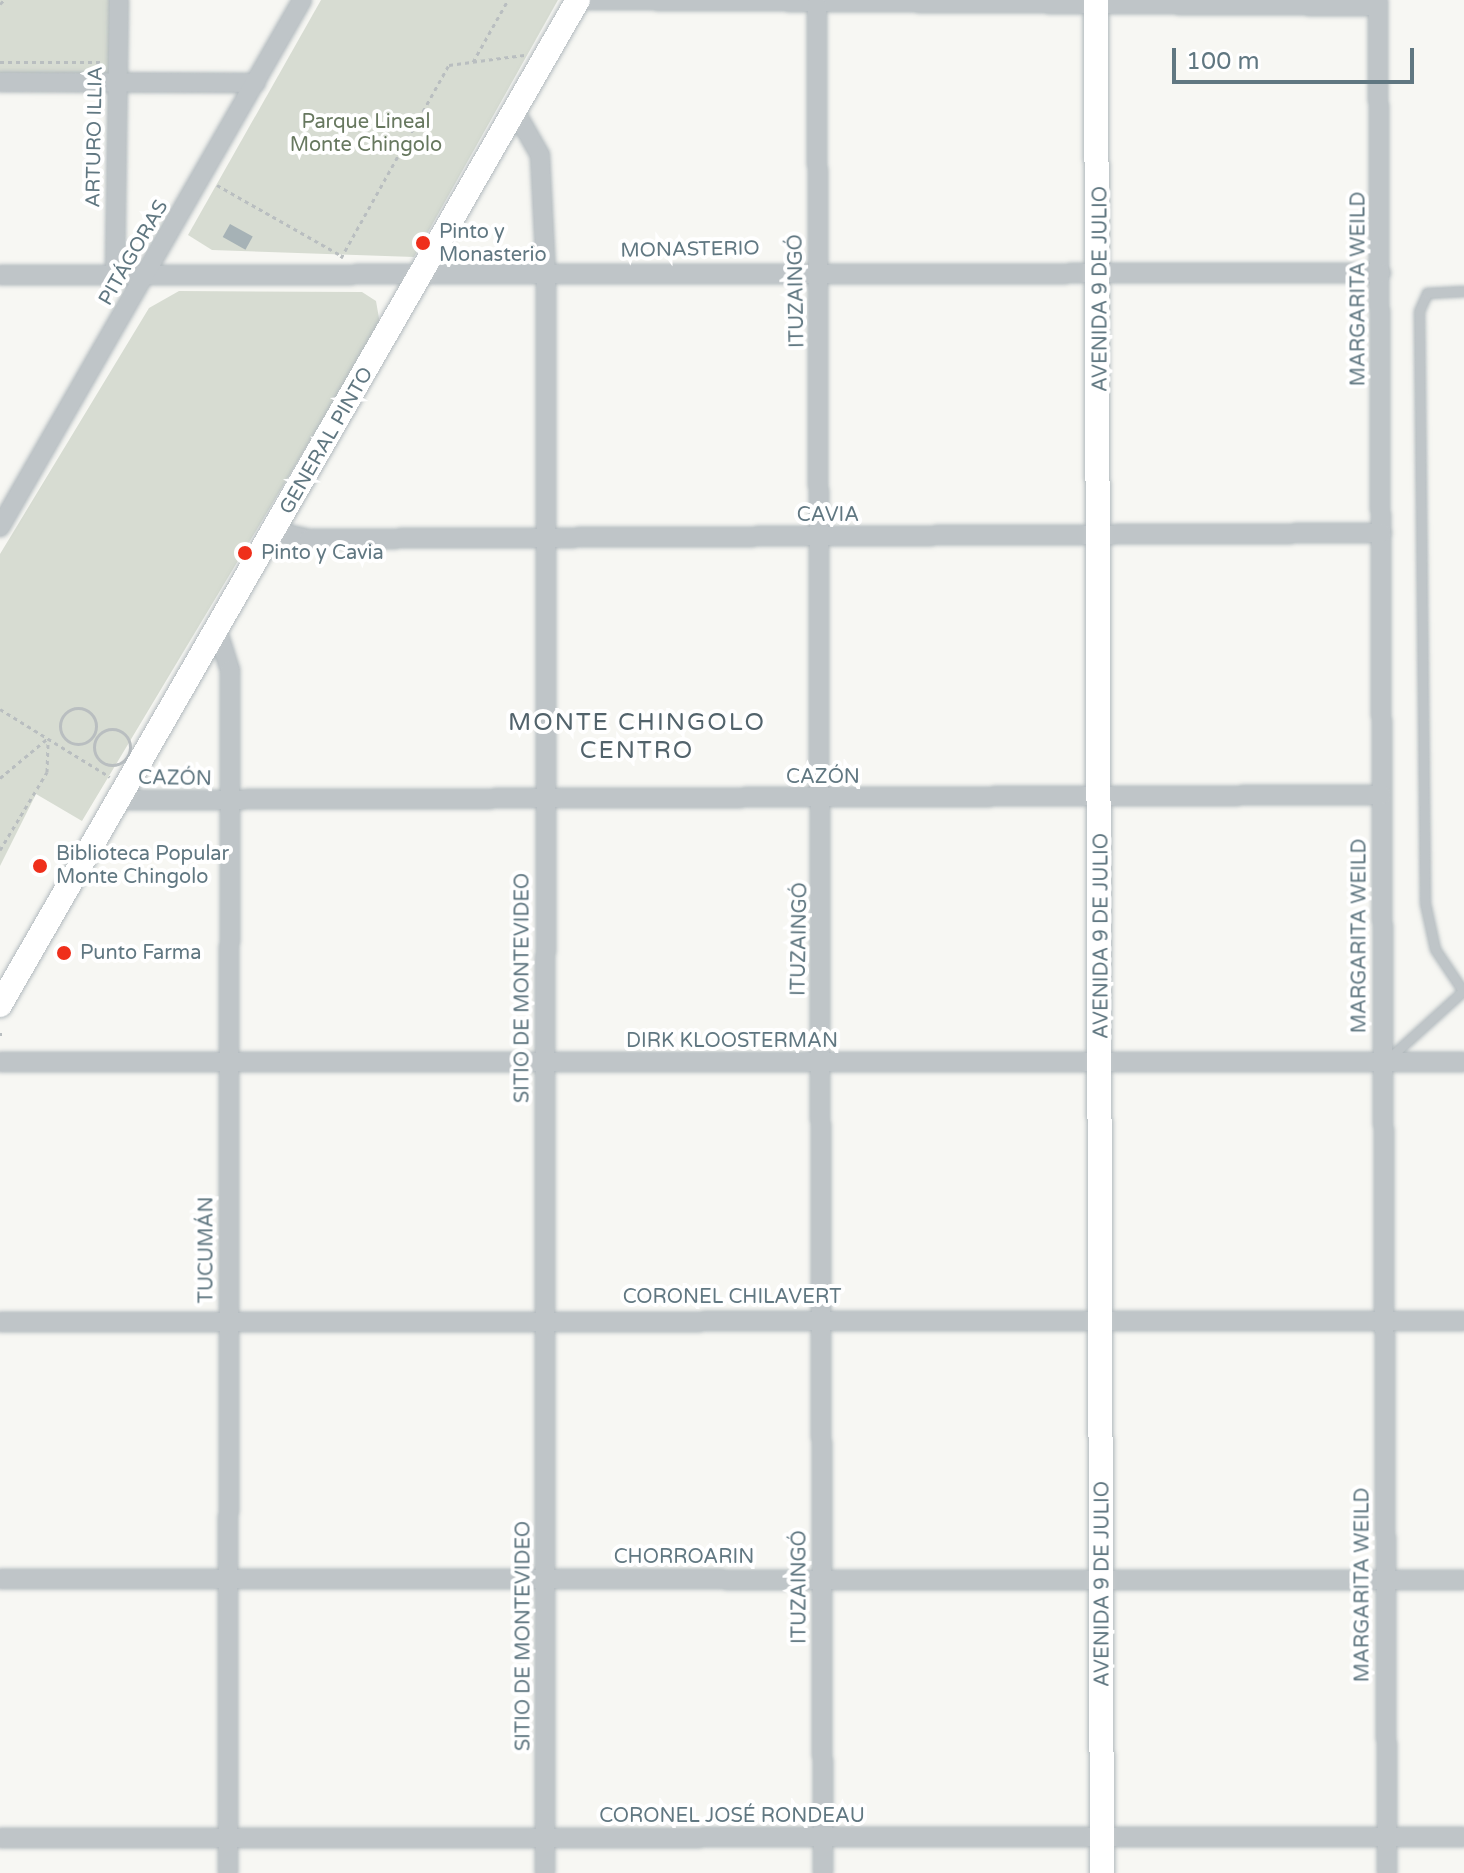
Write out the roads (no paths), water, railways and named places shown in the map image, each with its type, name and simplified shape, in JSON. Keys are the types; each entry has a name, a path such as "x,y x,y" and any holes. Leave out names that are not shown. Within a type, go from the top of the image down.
{"street":[{"name":"ARTURO ILLIA","path":"115,274 119,0"},
{"name":"PITÁGORAS","path":"0,527 148,275 302,0"},
{"name":"GENERAL PINTO","path":"0,1005 424,273 578,0"},
{"path":"589,0 817,5 1378,3"},
{"name":"AVENIDA 9 DE JULIO","path":"1096,2 1102,271 1102,1873"},
{"name":"MARGARITA WEILD","path":"1378,3 1387,1873"},
{"name":"ITUZAINGÓ","path":"817,5 824,799 820,1318 823,1873"},
{"path":"0,82 256,83"},
{"name":"SITIO DE MONTEVIDEO","path":"515,111 540,155 546,273 543,535 545,1873"},
{"name":"MONASTERIO","path":"0,275 819,271 1381,273"},
{"name":"CAVIA","path":"274,531 309,539 543,535 822,537 1382,533"},
{"name":"TUCUMÁN","path":"217,629 230,670 228,1873"},
{"name":"CAZÓN","path":"123,794 228,802 1382,795"},
{"name":"DIRK KLOOSTERMAN","path":"0,1062 1464,1062"},
{"name":"CORONEL CHILAVERT","path":"0,1322 820,1318 1464,1321"},
{"name":"CHORROARIN","path":"0,1579 1464,1580"},
{"name":"CORONEL JOSÉ RONDEAU","path":"0,1838 1464,1837"}],"lane":[{"path":"1382,1063 1419,1037 1464,990 1435,949 1425,903 1419,311 1427,293 1464,291"}],"place":[{"name":"Pinto y Monasterio","path":"423,243"},
{"name":"Pinto y Cavia","path":"245,553"},
{"name":"Biblioteca Popular Monte Chingolo","path":"40,866"},
{"name":"Punto Farma","path":"64,953"}],"district":[{"name":"MONTE CHINGOLO CENTRO","path":"637,737"}],"park label":[{"name":"Parque Lineal Monte Chingolo","path":"366,134"}]}
